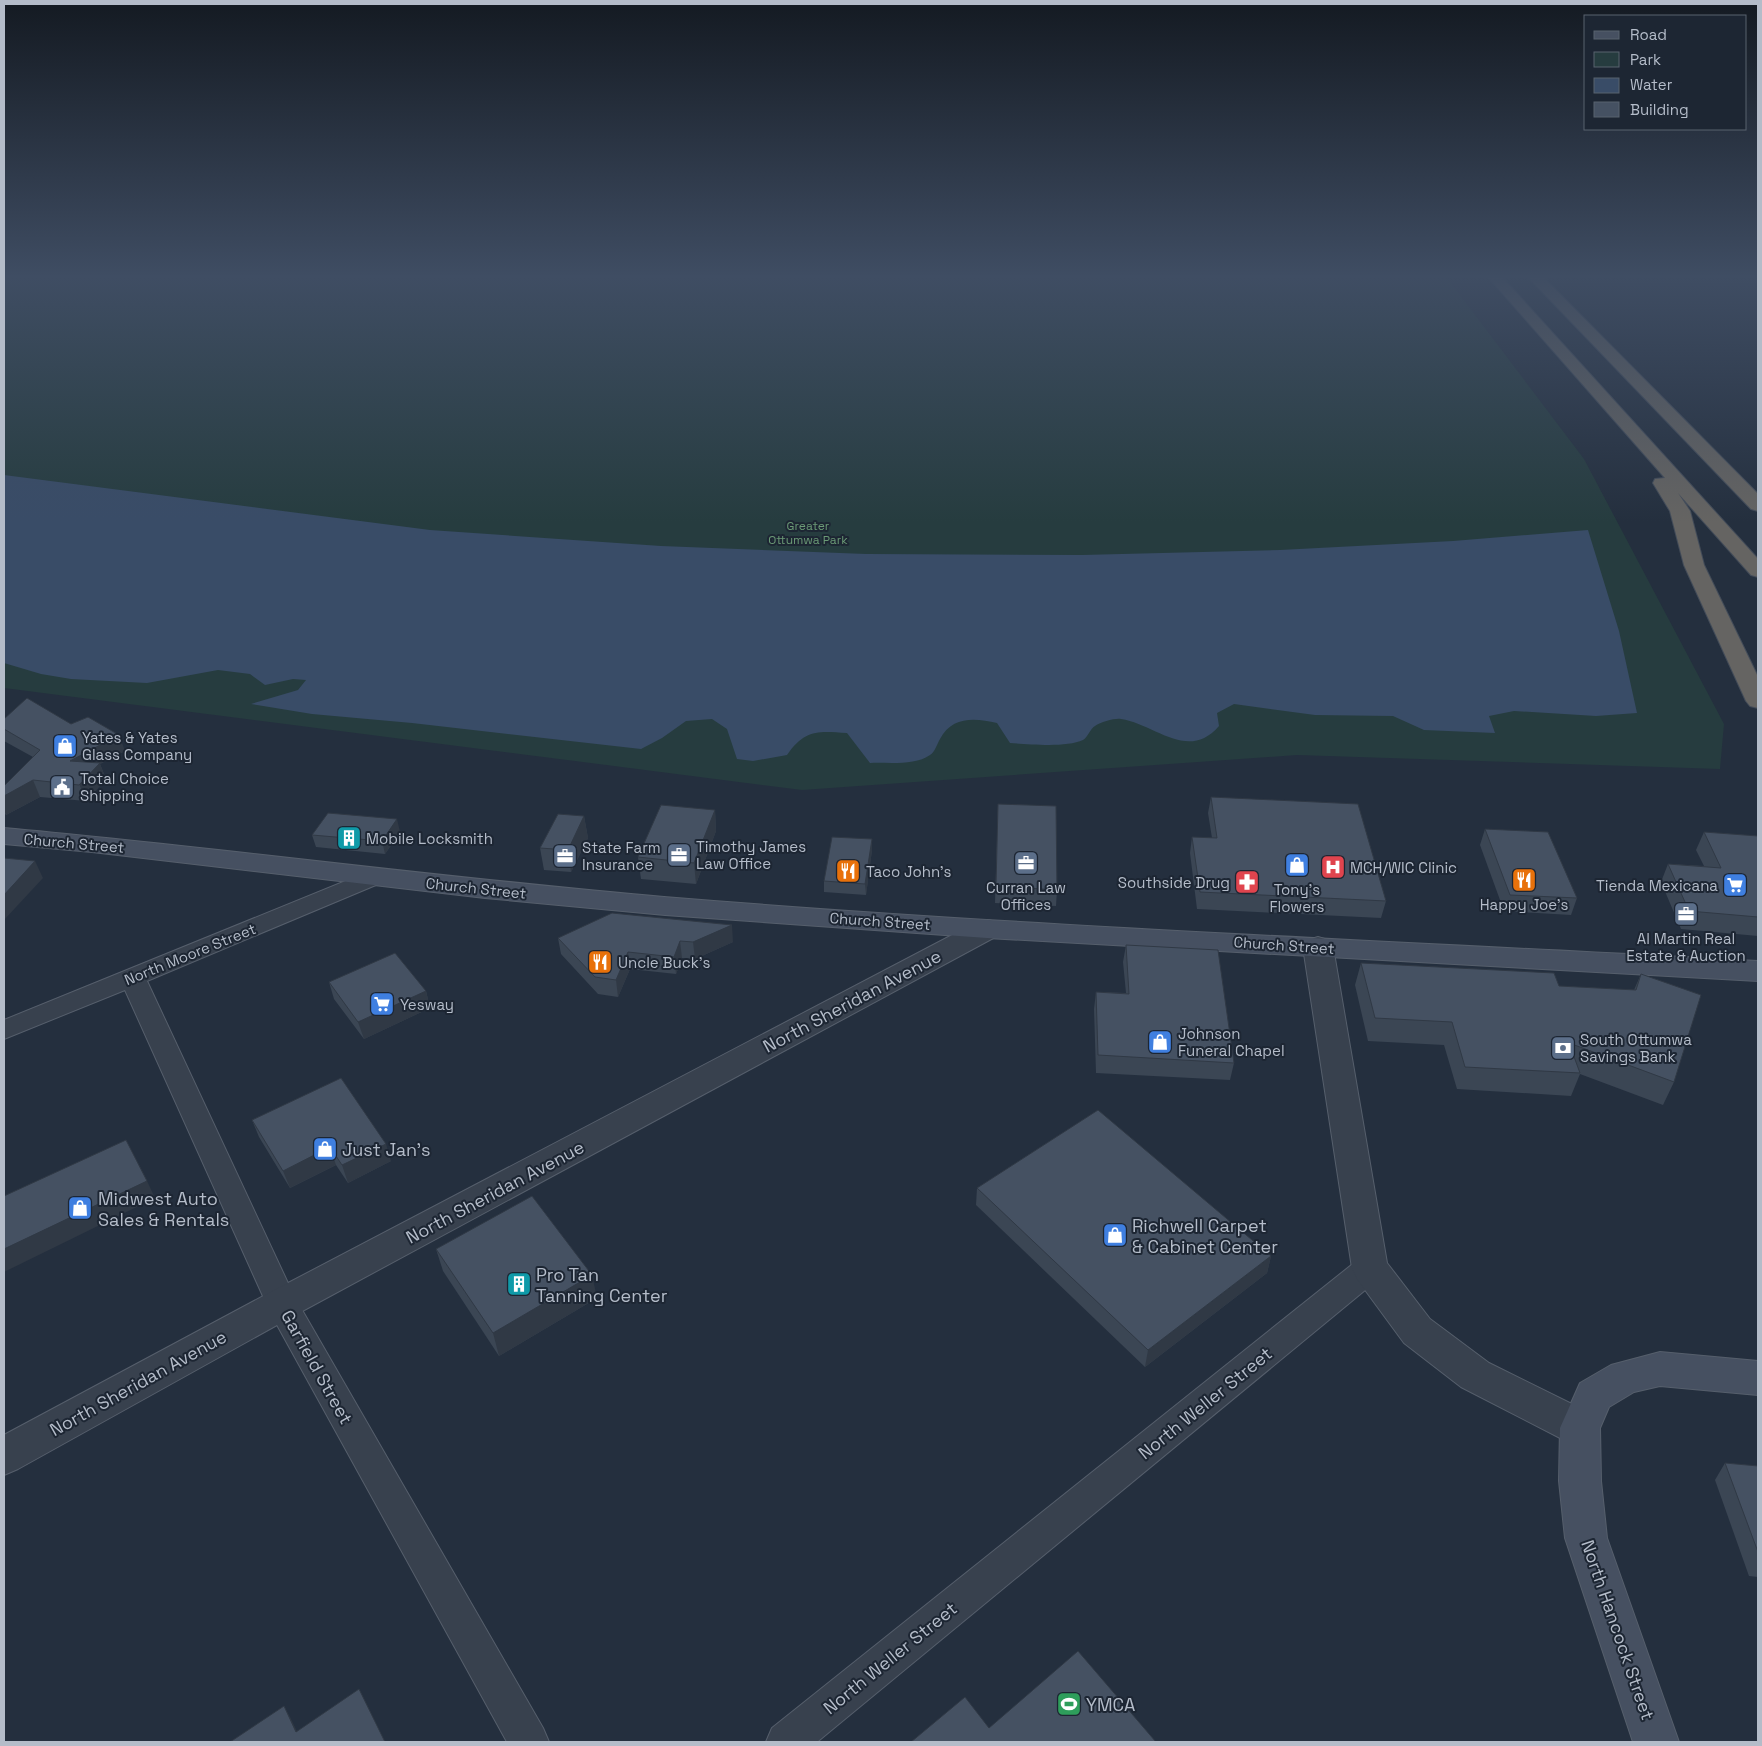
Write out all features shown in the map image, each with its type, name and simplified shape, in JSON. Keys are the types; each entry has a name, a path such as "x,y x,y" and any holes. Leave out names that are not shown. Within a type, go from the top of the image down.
{"highway":[{"path":"1568,359 1758,570"},
{"path":"1616,359 1758,504"},
{"path":"1619,417 1680,510 1694,565 1758,701"},
{"path":"1677,422 1758,481"}],"main road":[{"name":"Church Street","path":"4,836 92,844 375,877 665,906 987,929 1758,970"},
{"path":"1580,1428 1594,1395 1625,1377 1660,1369 1758,1378"},
{"name":"North Hancock Street","path":"1580,1428 1580,1481 1586,1538 1656,1742"}],"street":[{"name":"North Moore Street","path":"4,1030 375,877"},
{"name":"North Sheridan Avenue","path":"4,1456 282,1304 987,929"},
{"path":"1318,947 1370,1268 1417,1331 1475,1375 1580,1428"},
{"name":"Garfield Street","path":"132,977 282,1304 529,1742"},
{"name":"North Weller Street","path":"786,1742 1370,1268"}],"green space":[{"name":"Greater Ottumwa Park","path":"4,359 1509,359 1584,459 1724,724 1720,769 1297,755 802,790 4,688"}],"water":[{"path":"4,475 430,530 661,546 866,554 1082,555 1280,550 1453,541 1588,530 1619,631 1637,713 1596,716 1514,711 1489,716 1495,733 1424,730 1393,716 1315,715 1234,704 1217,713 1219,726 1207,736 1195,741 1171,738 1134,722 1118,719 1093,727 1085,739 1067,744 1010,743 997,723 965,720 951,726 940,739 932,754 917,761 870,763 847,733 820,732 800,740 787,755 753,761 737,759 727,729 712,719 686,721 662,738 641,749 412,723 312,714 251,704 298,690 306,680 293,679 265,685 250,674 218,670 147,683 71,679 41,674 4,663"}],"building":[{"path":"27,698 71,724 88,717 119,735 70,761 100,763 79,785 33,780 4,796 4,786 40,750 4,729 4,719"},
{"path":"1211,797 1358,804 1386,901 1200,892 1192,837 1217,838"},
{"name":"Curran Law Offices","path":"998,804 1056,806 1057,890 996,886"},
{"path":"661,805 715,810 694,863 638,857"},
{"path":"328,813 397,819 382,841 312,835"},
{"path":"558,814 584,816 568,850 540,848"},
{"path":"1485,829 1548,832 1577,898 1510,895"},
{"path":"1704,832 1758,836 1758,917 1689,911 1668,864 1721,868"},
{"name":"Taco John's","path":"832,837 872,839 865,884 824,881"},
{"path":"4,858 35,861 4,895"},
{"path":"612,913 732,925 693,942 680,941 674,957 628,952 616,980 595,977 558,938"},
{"name":"Johnson Funeral Chapel","path":"1126,945 1218,950 1234,1063 1098,1055 1096,992 1129,994"},
{"path":"395,953 426,991 358,1022 329,982"},
{"name":"South Ottumwa Savings Bank","path":"1361,963 1554,973 1559,986 1636,990 1641,974 1701,995 1674,1082 1569,1043 1580,1073 1465,1067 1452,1022 1375,1018"},
{"name":"Just Jan's","path":"341,1078 386,1144 342,1165 330,1147 283,1171 252,1120"},
{"name":"Richwell Carpet & Cabinet Center","path":"1098,1110 1271,1256 1148,1350 977,1188"},
{"path":"126,1140 147,1181 4,1249 4,1196"},
{"name":"Pro Tan Tanning Center","path":"532,1196 592,1275 493,1333 436,1249"},
{"path":"1725,1463 1758,1466 1758,1552"},
{"path":"1078,1651 1156,1742 911,1742 965,1697 989,1728"},
{"path":"359,1689 385,1742 230,1742 284,1706 296,1732"}],"place":[{"name":"Yates & Yates Glass Company","path":"65,746"},
{"name":"Total Choice Shipping","path":"62,787"},
{"name":"Mobile Locksmith","path":"349,838"},
{"name":"Timothy James Law Office","path":"679,855"},
{"name":"State Farm Insurance","path":"565,856"},
{"name":"Curran Law Offices","path":"1026,863"},
{"name":"Tony's Flowers","path":"1297,865"},
{"name":"MCH/WIC Clinic","path":"1333,867"},
{"name":"Taco John's","path":"848,871"},
{"name":"Happy Joe's","path":"1524,880"},
{"name":"Southside Drug","path":"1247,882"},
{"name":"Tienda Mexicana","path":"1735,885"},
{"name":"Al Martin Real Estate & Auction","path":"1686,914"},
{"name":"Uncle Buck's","path":"600,962"},
{"name":"Yesway","path":"382,1004"},
{"name":"Johnson Funeral Chapel","path":"1160,1042"},
{"name":"South Ottumwa Savings Bank","path":"1563,1048"},
{"name":"Just Jan's","path":"325,1149"},
{"name":"Midwest Auto Sales & Rentals","path":"80,1208"},
{"name":"Richwell Carpet & Cabinet Center","path":"1115,1235"},
{"name":"Pro Tan Tanning Center","path":"519,1284"},
{"name":"YMCA","path":"1069,1704"}]}
